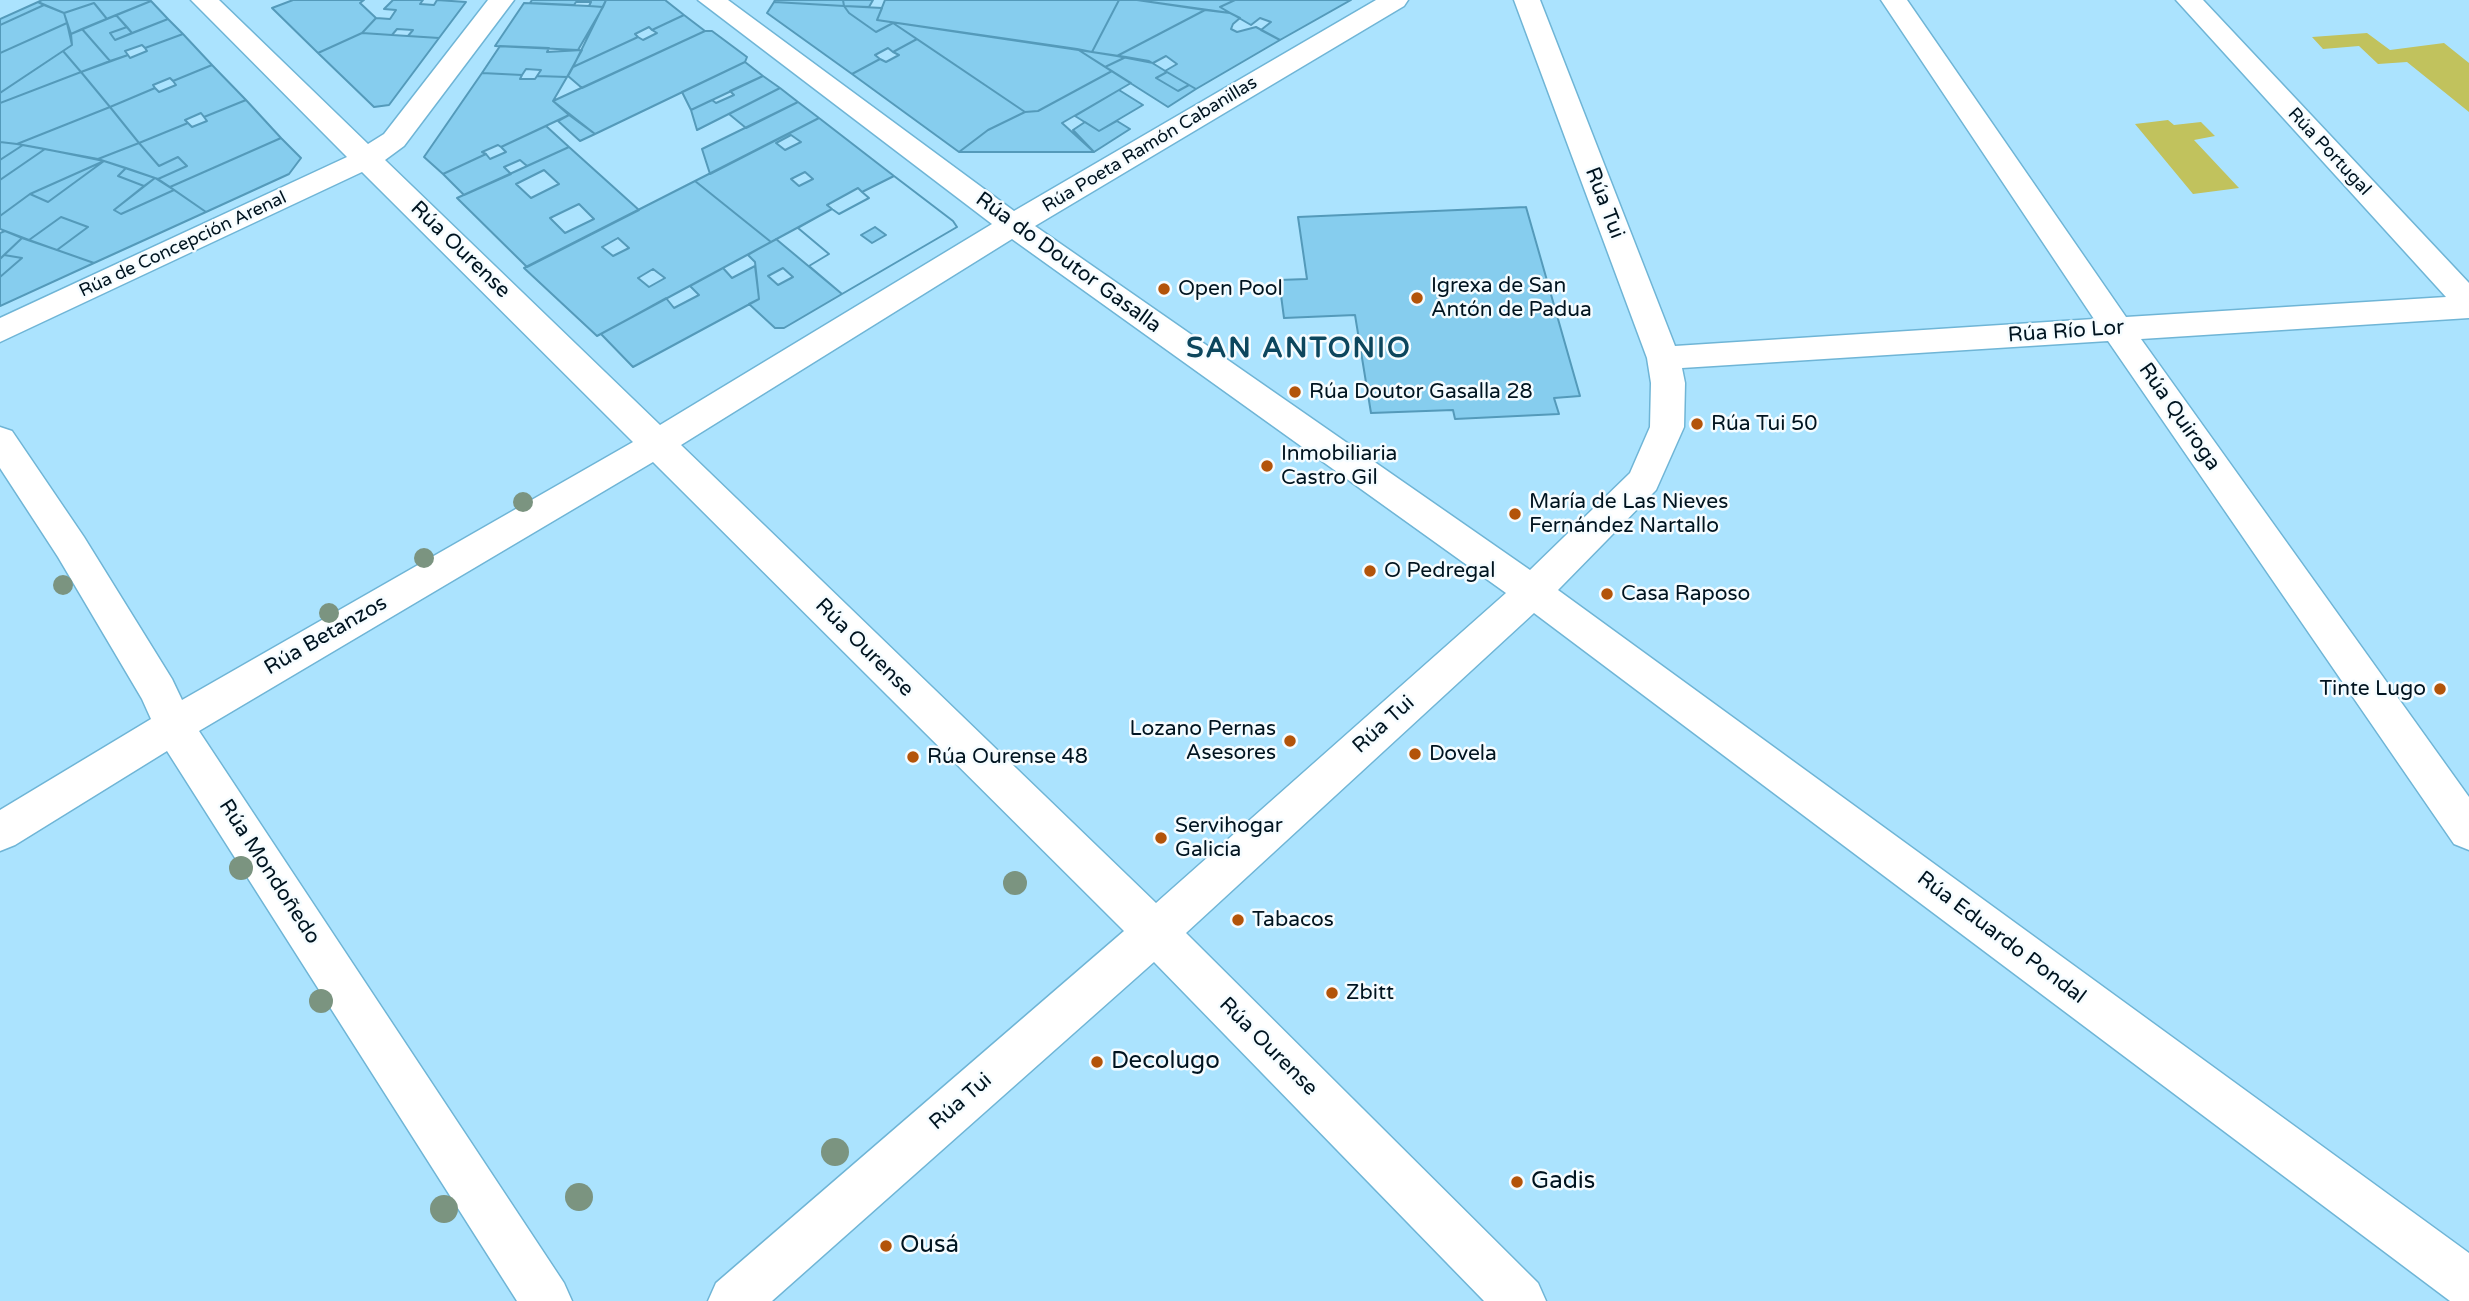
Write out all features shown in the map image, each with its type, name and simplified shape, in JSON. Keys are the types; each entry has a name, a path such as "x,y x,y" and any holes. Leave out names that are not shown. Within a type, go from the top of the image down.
{"street":[{"name":"Rúa Ourense","path":"204,0 1154,932 1520,1301"},
{"name":"Rúa de Concepción Arenal","path":"0,331 366,159 394,140 501,0"},
{"name":"Rúa Poeta Ramón Cabanillas","path":"655,443 1013,225 1395,0"},
{"name":"Rúa Tui","path":"734,1301 1154,932 1533,591 1644,481 1667,427 1668,383 1663,358 1527,0"},
{"name":"Rúa Quiroga","path":"1894,0 2118,328 2469,831"},
{"name":"Rúa Portugal","path":"2189,0 2469,305"},
{"name":"Rúa do Doutor Gasalla","path":"729,5 1013,225 1533,591"},
{"name":"Rúa Río Lor","path":"1663,358 2469,305"},
{"name":"Rúa Mondoñedo","path":"0,440 71,547 158,691 174,727 546,1301"},
{"name":"Rúa Betanzos","path":"0,832 655,443"},
{"name":"Rúa Eduardo Pondal","path":"1533,591 2469,1284"}],"shaded area":[{"path":"2367,33 2390,50 2444,43 2469,63 2469,112 2407,62 2378,64 2359,46 2323,49 2312,37"},
{"path":"2168,120 2174,125 2201,122 2215,136 2194,140 2239,188 2193,194 2135,124"}],"building":[{"path":"293,0 364,0 360,3 376,18 362,33 318,53 272,8"},
{"path":"393,0 423,0 420,4 434,5 437,0 466,2 439,38 408,36 413,30 397,29 392,35 362,33 376,18 390,19 396,10 384,9"},
{"path":"532,0 606,0 603,7 589,6 591,2 576,2 574,5 530,3"},
{"path":"606,0 665,0 684,15 652,30 649,27 635,34 638,37 573,67"},
{"path":"843,0 844,6 774,2"},
{"path":"843,0 873,0 869,7 844,6"},
{"path":"885,0 1119,0 1092,52 877,20"},
{"path":"1119,0 1205,10 1117,56 1092,52"},
{"path":"1137,0 1235,0 1220,7 1230,13"},
{"path":"1235,0 1351,0 1280,40 1261,30 1271,22 1260,18 1251,25 1220,7"},
{"path":"151,1 107,19 94,3 64,13 38,2"},
{"path":"151,1 168,19 132,33 116,15"},
{"path":"38,2 44,5 0,25 0,19"},
{"path":"774,2 844,6 849,13 876,32 893,23 917,39 893,52 888,48 875,55 880,59 852,74 767,13"},
{"path":"94,3 107,19 71,34 64,13"},
{"path":"524,3 603,7 578,50 495,46"},
{"path":"44,5 64,13 67,23 0,53 0,25"},
{"path":"844,6 882,8 877,20 1077,49 1112,71 1038,111 1025,112 893,23 876,32 849,13"},
{"path":"1205,10 1230,13 1240,18 1231,29 1237,32 1256,27 1280,40 1196,89 1165,71 1177,64 1166,56 1153,63 1117,56"},
{"path":"116,15 127,27 110,33 115,40 168,19 183,34 145,48 142,45 125,51 128,55 110,61 82,29"},
{"path":"684,15 705,31 582,88 568,76 573,67 638,37 643,40 657,33 652,30"},
{"path":"67,23 72,45 0,93 0,53"},
{"path":"127,27 132,33 115,40 110,33"},
{"path":"82,29 110,61 81,72 63,51 72,45 71,34"},
{"path":"705,31 712,31 747,57 745,62 595,134 553,101"},
{"path":"362,33 439,38 389,105 374,107 318,53"},
{"path":"183,34 212,65 173,81 170,78 153,85 155,88 110,107 81,72 128,55 130,58 147,51 145,48"},
{"path":"917,39 1025,112 988,130 959,152 852,74 880,59 886,62 899,55 893,52"},
{"path":"500,46 549,48 547,52 582,50 567,77 537,76 541,70 526,69 522,75 482,73"},
{"path":"1077,49 1092,52 1126,57 1105,67"},
{"path":"63,51 81,72 0,103 0,93"},
{"path":"1126,57 1149,61 1167,72 1156,78 1178,91 1189,85 1196,89 1168,107 1105,67"},
{"path":"745,62 763,76 691,110 682,92"},
{"path":"212,65 246,100 204,117 201,113 185,120 188,123 139,143 110,107 155,88 159,92 176,85 173,81"},
{"path":"1112,71 1131,83 1062,123 1094,152 959,152 988,130 1025,112 1038,111"},
{"path":"81,72 110,107 17,144 0,142 0,103"},
{"path":"1167,72 1189,85 1178,91 1156,78"},
{"path":"482,73 522,75 520,79 535,79 537,76 567,77 553,101 569,115 501,147 498,145 482,152 486,154 443,174 424,157"},
{"path":"763,76 780,88 697,130 691,110 712,100 716,103 734,95 730,91"},
{"path":"780,88 798,102 746,128 729,114"},
{"path":"1119,90 1143,105 1099,131 1075,116"},
{"path":"246,100 281,138 170,187 158,179 187,166 178,157 159,166 139,143 188,123 192,127 207,121 204,117"},
{"path":"798,102 819,118 710,174 702,149"},
{"path":"110,107 139,143 98,159 17,144"},
{"path":"569,115 595,134 580,141 558,121"},
{"path":"819,118 894,176 862,192 858,188 827,205 832,209 771,242 695,181","holes":["791,135 801,142 785,150 776,143","805,172 813,179 799,186 791,179"]},
{"path":"1117,121 1130,129 1094,152 1073,130 1085,122 1099,131"},
{"path":"546,126 569,147 527,166 520,160 504,167 511,174 464,195 443,174 486,154 490,159 506,152 501,147"},
{"path":"281,138 301,158 289,174 206,212 170,187"},
{"path":"0,142 17,144 23,145 0,160"},
{"path":"139,143 159,166 178,157 187,166 158,179 98,159"},
{"path":"23,145 45,149 0,180 0,160"},
{"path":"569,147 639,210 527,267 457,198","holes":["544,170 559,184 531,198 516,184","579,204 594,219 565,233 550,218"]},
{"path":"45,149 104,161 30,194 0,216 0,180"},
{"path":"104,161 126,168 118,176 144,186 114,210 121,214 174,190 206,212 94,263 57,250 88,227 61,217 29,240 0,229 0,216 30,194 48,202"},
{"path":"104,161 48,202 30,194"},
{"path":"126,168 155,178 144,186 118,176"},
{"path":"894,176 953,221 957,227 842,294 809,266 829,254 798,228 832,209 839,214 869,198 862,192","holes":["875,227 886,235 872,243 861,235"]},
{"path":"894,176 953,221 957,227 842,294 809,266 829,254 798,228 832,209 839,214 869,198 862,192"},
{"path":"155,178 174,190 121,214 114,210"},
{"path":"695,181 771,242 597,336 524,268","holes":["618,238 629,248 613,256 602,247","653,269 665,278 649,287 638,278"]},
{"name":"Igrexa de San Antón de Padua","path":"1526,207 1580,396 1554,398 1559,414 1455,419 1453,410 1371,413 1355,315 1284,318 1279,280 1307,279 1298,217"},
{"path":"61,217 88,227 57,250 29,240"},
{"path":"5,231 22,238 0,259 0,233"},
{"path":"22,238 94,263 0,306 0,277 22,258 4,255"},
{"path":"776,239 842,294 784,328 775,328 749,304 759,299 755,262 748,255","holes":["783,268 793,277 778,285 768,276"]},
{"path":"4,255 22,258 0,277 0,259"},
{"path":"755,266 759,299 633,367 601,334 666,298 674,308 699,295 690,286 723,268 732,278"}],"place":[{"name":"Open Pool","path":"1164,289"},
{"name":"Igrexa de San Antón de Padua","path":"1417,298"},
{"name":"Rúa Doutor Gasalla 28","path":"1295,392"},
{"name":"Rúa Tui 50","path":"1697,424"},
{"name":"Inmobiliaria Castro Gil","path":"1267,466"},
{"name":"María de Las Nieves Fernández Nartallo","path":"1515,514"},
{"name":"O Pedregal","path":"1370,571"},
{"name":"Casa Raposo","path":"1607,594"},
{"name":"Tinte Lugo","path":"2440,689"},
{"name":"Lozano Pernas Asesores","path":"1290,741"},
{"name":"Dovela","path":"1415,754"},
{"name":"Rúa Ourense 48","path":"913,757"},
{"name":"Servihogar Galicia","path":"1161,838"},
{"name":"Tabacos","path":"1238,920"},
{"name":"Zbitt","path":"1332,993"},
{"name":"Decolugo","path":"1097,1062"},
{"name":"Gadis","path":"1517,1182"},
{"name":"Ousá","path":"886,1246"}],"district":[{"name":"SAN ANTONIO","path":"1299,350"}]}
